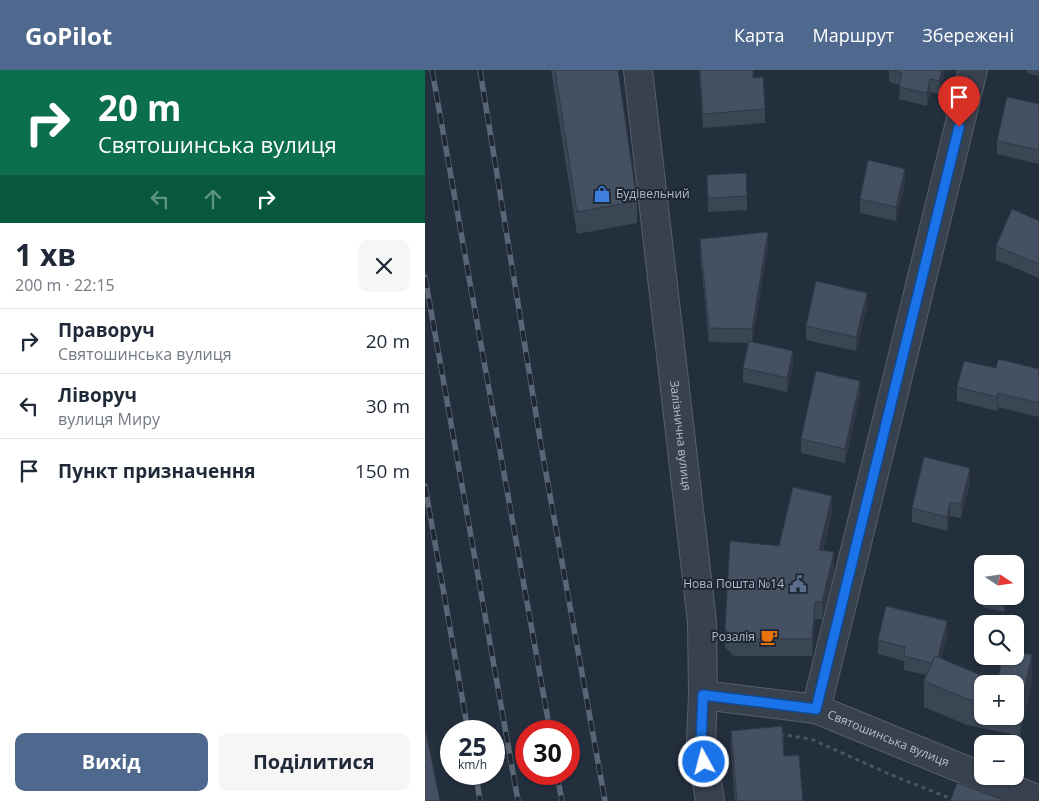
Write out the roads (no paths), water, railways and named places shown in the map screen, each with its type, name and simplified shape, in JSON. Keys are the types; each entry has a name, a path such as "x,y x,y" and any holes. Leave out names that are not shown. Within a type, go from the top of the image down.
{"street":[{"name":"Залізнична вулиця","path":"638,70 702,622 703,695 701,742 710,801"},
{"path":"816,709 973,70"},
{"name":"Святошинська вулиця","path":"703,695 816,709 1039,800"}],"railway":[{"path":"432,70 548,720"},
{"path":"480,70 542,451 605,801"},
{"path":"425,277 518,801"},
{"path":"425,486 466,720"},
{"path":"478,785 480,801"},
{"path":"559,785 562,801"}],"place":[{"name":"Будівельний","path":"602,194"},
{"name":"Нова Пошта №14","path":"798,584"},
{"name":"Розалія","path":"769,637"}]}
